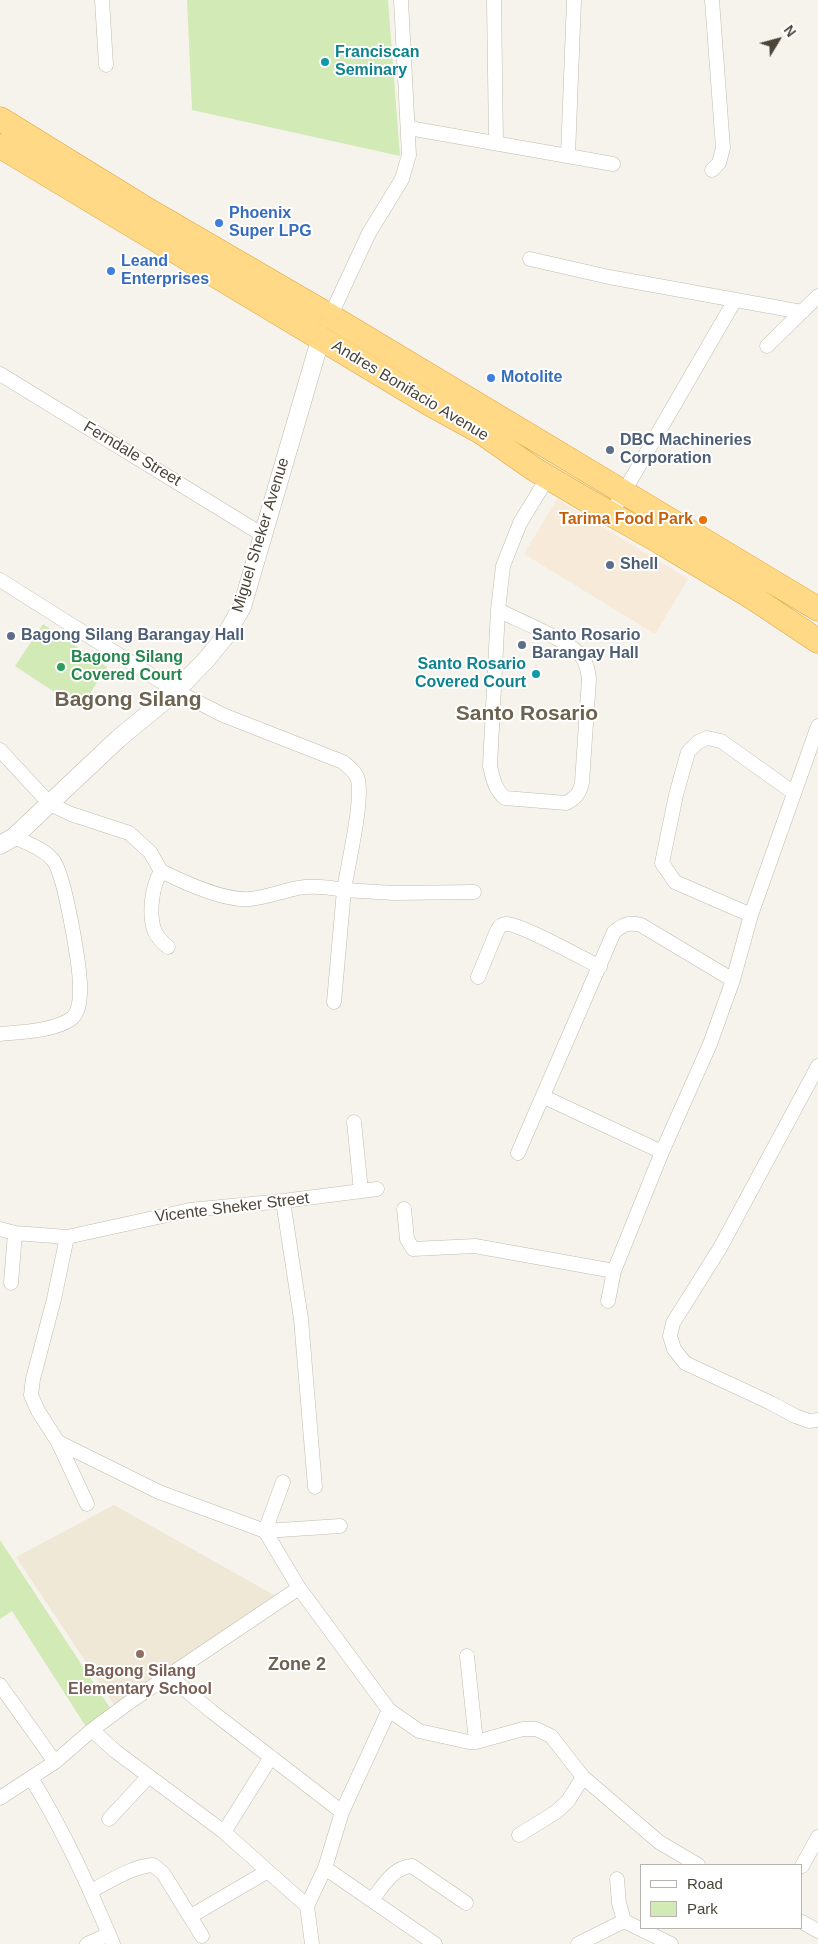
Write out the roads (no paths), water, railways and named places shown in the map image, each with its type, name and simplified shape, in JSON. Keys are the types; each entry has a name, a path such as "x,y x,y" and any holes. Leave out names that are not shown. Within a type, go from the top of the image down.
{"highway":[{"name":"Andres Bonifacio Avenue","path":"0,118 141,206 325,327 430,404 481,432 548,477 755,599 818,641"},
{"name":"Andres Bonifacio Avenue","path":"0,146 624,494 818,609"}],"street":[{"path":"102,0 106,65"},
{"path":"325,327 370,234 402,179 409,155 401,0"},
{"path":"494,0 496,142"},
{"path":"568,155 574,0"},
{"path":"712,0 723,148 719,163 712,170"},
{"path":"409,128 613,164"},
{"path":"530,259 609,277 802,312"},
{"path":"767,346 818,296"},
{"path":"611,514 735,300"},
{"name":"Miguel Sheker Avenue","path":"7,841 50,804 118,739 176,691 224,638 242,606 325,327"},
{"name":"Ferndale Street","path":"0,374 263,535"},
{"path":"498,610 571,646 581,656 588,668 582,782 580,792 573,800 566,803 506,798 500,794 494,783 490,766 498,610 503,566 520,523 548,477"},
{"path":"0,580 176,691 223,715 343,762 352,769 358,779 359,796 344,890 334,1002"},
{"path":"608,1301 614,1271 662,1152 710,1044 733,980 751,915 818,726"},
{"path":"751,915 675,882 662,863 676,795 688,752 698,742 707,738 721,742 794,792"},
{"path":"0,750 50,804 71,814 129,833 150,852 161,871 179,880 236,899 249,899 298,888 319,886 344,890 394,893 474,892"},
{"path":"0,1034 38,1030 60,1024 72,1018 78,1008 80,989 74,937 62,878 54,861 49,856 7,841"},
{"path":"161,871 155,880 152,918 155,932 168,947"},
{"path":"518,1153 544,1097 614,932 631,922 641,925 733,980"},
{"path":"478,977 497,931 506,924 525,930 600,967"},
{"path":"816,1073 720,1248 673,1324 670,1336 674,1349 685,1363 795,1416 809,1421 818,1420"},
{"path":"544,1097 662,1152"},
{"path":"354,1122 362,1190"},
{"name":"Vicente Sheker Street","path":"0,1229 15,1233 67,1237 190,1210 377,1189"},
{"path":"283,1201 301,1319 315,1487"},
{"path":"404,1209 407,1239 413,1249 475,1246 614,1271"},
{"path":"11,1283 15,1233"},
{"path":"67,1237 54,1299 33,1378 31,1394 38,1411 58,1442 87,1504"},
{"path":"58,1442 159,1492 265,1531 340,1526"},
{"path":"265,1531 284,1482"},
{"path":"265,1531 299,1588 389,1710 419,1731 476,1742 523,1729 536,1730 551,1736 583,1777 659,1842 696,1864"},
{"path":"0,1798 55,1762 92,1730 299,1588"},
{"path":"467,1656 476,1742"},
{"path":"169,1676 211,1711 342,1812"},
{"path":"0,1685 55,1762"},
{"path":"312,1944 307,1906 325,1868 342,1812 389,1710"},
{"path":"92,1730 148,1777 224,1832 307,1906"},
{"path":"224,1832 271,1757"},
{"path":"109,1819 148,1777"},
{"path":"519,1835 556,1812 568,1801 583,1777"},
{"path":"31,1778 50,1808 91,1892 111,1939 87,1944"},
{"path":"803,1864 818,1837"},
{"path":"91,1892 133,1869 152,1865 163,1873 202,1936"},
{"path":"372,1900 397,1871 403,1867 412,1866 466,1903"},
{"path":"325,1868 435,1944"},
{"path":"191,1916 268,1871"},
{"path":"617,1879 619,1903 624,1921 670,1944"},
{"path":"578,1944 624,1921"},
{"path":"803,1923 818,1931"}],"place":[{"name":"Franciscan Seminary","path":"325,62"},
{"name":"Phoenix Super LPG","path":"219,223"},
{"name":"Leand Enterprises","path":"111,271"},
{"name":"Motolite","path":"491,378"},
{"name":"DBC Machineries Corporation","path":"610,450"},
{"name":"Tarima Food Park","path":"703,520"},
{"name":"Shell","path":"610,565"},
{"name":"Bagong Silang Barangay Hall","path":"11,636"},
{"name":"Santo Rosario Barangay Hall","path":"522,645"},
{"name":"Bagong Silang Covered Court","path":"61,667"},
{"name":"Santo Rosario Covered Court","path":"536,674"},
{"name":"Bagong Silang Elementary School","path":"140,1654"}],"district":[{"name":"Bagong Silang","path":"128,700"},
{"name":"Santo Rosario","path":"527,714"},
{"name":"Zone 2","path":"297,1665"}]}
